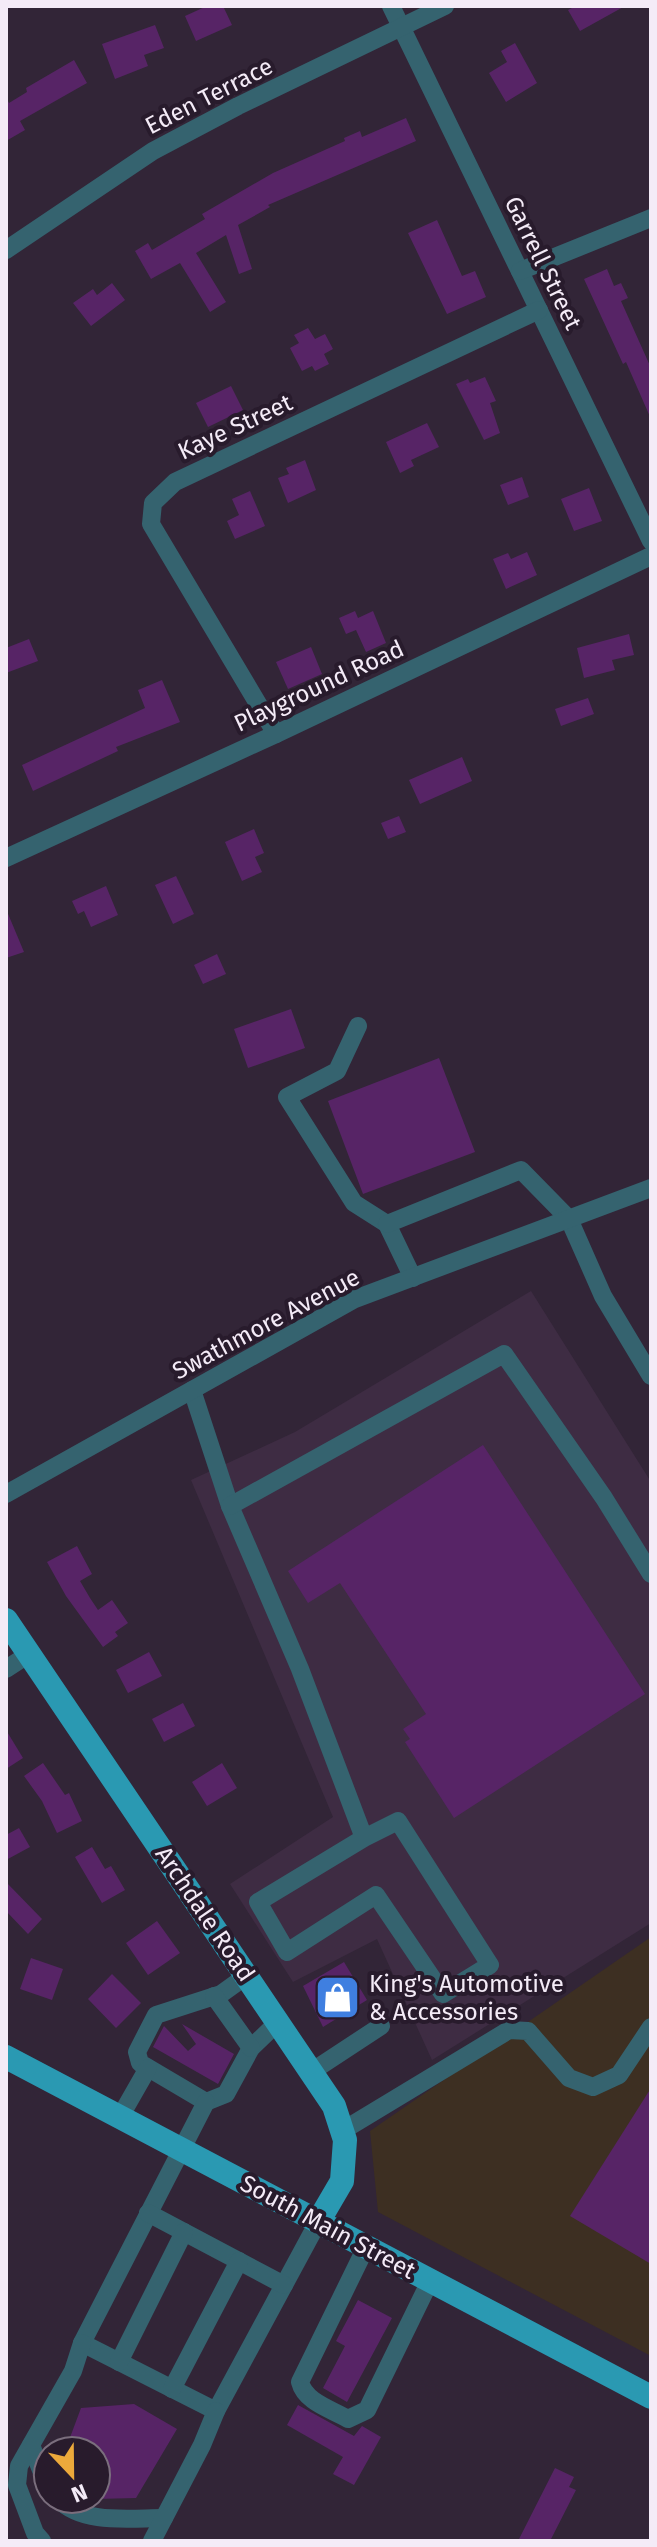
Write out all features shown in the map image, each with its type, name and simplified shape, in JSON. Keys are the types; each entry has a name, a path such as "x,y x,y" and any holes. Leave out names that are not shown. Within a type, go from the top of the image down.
{"main road":[{"name":"Archdale Road","path":"6,1620 334,2106 345,2140 342,2181 318,2222"},
{"name":"South Main Street","path":"6,2057 651,2397"}],"street":[{"name":"Garrell Street","path":"391,6 651,541"},
{"name":"Eden Terrace","path":"6,250 153,151 238,106 445,6"},
{"path":"520,271 651,218"},
{"name":"Kaye Street","path":"276,734 151,524 153,503 175,482 539,310"},
{"name":"Playground Road","path":"6,858 651,556"},
{"path":"358,1026 337,1071 287,1097 354,1203 387,1224 413,1278"},
{"path":"387,1224 521,1170 569,1219 603,1296 651,1376"},
{"name":"Swathmore Avenue","path":"6,1494 355,1299 651,1188"},
{"path":"230,1506 504,1354 604,1498 651,1574"},
{"path":"192,1390 230,1506 300,1669 364,1838"},
{"path":"6,1669 29,1654"},
{"path":"398,1821 490,1965 443,1994 376,1895 287,1952 258,1902 364,1838 398,1821"},
{"path":"206,2102 140,2063 137,2052 156,2015 214,1996 246,1976"},
{"path":"214,1996 251,2048"},
{"path":"42,2541 35,2533 17,2485 19,2466 73,2371 82,2343 206,2102 226,2094 251,2048 277,2023"},
{"path":"311,2072 381,2026"},
{"path":"342,2131 509,2030 528,2031 569,2078 593,2087 619,2075 651,2027"},
{"path":"120,2117 148,2068"},
{"path":"148,2213 284,2285"},
{"path":"152,2541 202,2445 216,2411 318,2222"},
{"path":"119,2362 184,2232"},
{"path":"366,2247 300,2382 302,2391 310,2398 348,2419 367,2410 430,2281"},
{"path":"172,2389 239,2261"},
{"path":"82,2343 216,2411"},
{"path":"91,2515 104,2518 164,2518"}],"shaded area":[{"path":"531,1291 651,1482 651,1923 432,2060 377,1939 293,1982 230,1884 333,1817 191,1480 295,1432"},
{"path":"651,1937 651,2356 378,2212 370,2131"}],"building":[{"path":"207,6 223,6 232,25 196,41 185,16"},
{"path":"576,6 625,6 580,31 568,10"},
{"path":"155,25 164,48 144,55 148,66 115,79 102,44"},
{"path":"515,43 537,83 506,102 489,73 507,62 501,51"},
{"path":"74,60 87,83 20,121 25,130 6,141 6,97 9,103 27,92 26,88"},
{"path":"406,118 416,141 268,205 270,207 238,225 252,269 239,274 226,235 196,253 226,302 210,312 180,263 151,279 135,251 148,243 152,250 205,219 202,214 273,173 345,141 344,138 360,131 362,137"},
{"path":"437,220 462,276 475,271 486,297 447,314 408,233"},
{"path":"607,269 614,286 621,283 628,298 621,301 651,368 651,419 584,279"},
{"path":"112,283 125,300 91,326 73,303 93,289 97,295"},
{"path":"308,328 315,339 325,334 333,349 324,354 329,364 315,371 312,366 302,371 290,348 299,343 294,335"},
{"path":"485,377 496,401 490,403 500,433 484,440 456,384"},
{"path":"231,386 243,410 208,427 196,403"},
{"path":"427,423 439,447 411,460 414,466 400,473 386,442"},
{"path":"305,460 316,490 288,503 278,478 289,474 286,468"},
{"path":"522,477 529,497 508,505 500,485"},
{"path":"589,488 602,521 574,531 561,499"},
{"path":"250,491 265,526 235,539 227,521 239,515 232,499"},
{"path":"527,552 537,575 506,589 493,559 508,553 511,559"},
{"path":"355,611 358,618 373,611 386,643 366,652 356,630 346,634 339,618"},
{"path":"629,634 634,655 612,660 615,670 584,678 577,648"},
{"path":"29,639 38,661 6,673 6,648"},
{"path":"311,647 322,674 288,689 276,662"},
{"path":"162,680 180,722 116,747 118,751 33,791 22,765 145,708 138,690"},
{"path":"588,698 594,714 561,726 555,709"},
{"path":"462,757 472,781 420,804 409,780"},
{"path":"399,816 406,832 388,839 381,823"},
{"path":"254,829 264,853 255,857 262,872 242,881 225,842"},
{"path":"176,876 194,914 173,924 155,885"},
{"path":"106,886 118,915 91,927 84,911 78,914 72,901"},
{"path":"6,909 24,952 6,958"},
{"path":"217,954 226,974 203,984 194,965"},
{"path":"291,1009 305,1048 248,1068 234,1029"},
{"path":"439,1058 475,1152 363,1194 328,1101"},
{"path":"483,1445 645,1694 454,1818 405,1742 410,1739 403,1729 426,1714 340,1583 308,1603 288,1571"},
{"path":"77,1546 92,1574 80,1581 90,1598 98,1610 112,1600 128,1623 115,1632 118,1636 103,1647 66,1596 47,1562"},
{"path":"149,1652 162,1676 128,1693 116,1670"},
{"path":"183,1703 195,1726 164,1742 152,1719"},
{"path":"6,1730 23,1758 6,1769"},
{"path":"43,1763 65,1795 69,1793 82,1821 57,1833 42,1801 24,1776"},
{"path":"222,1763 237,1788 207,1806 192,1782"},
{"path":"19,1828 30,1847 6,1860 6,1835"},
{"path":"92,1847 105,1869 111,1866 125,1890 102,1903 75,1857"},
{"path":"6,1882 42,1919 28,1934 6,1911"},
{"path":"157,1921 180,1953 148,1975 126,1943"},
{"path":"31,1958 63,1969 52,2000 20,1989"},
{"path":"344,1962 367,2000 323,2027 303,1986"},
{"path":"112,1974 141,2003 116,2028 88,1999"},
{"path":"182,2024 234,2054 218,2084 153,2047 164,2026 188,2051 196,2044"},
{"path":"651,2088 651,2264 570,2216"},
{"path":"358,2300 392,2318 347,2402 323,2388 345,2346 336,2341"},
{"path":"134,2404 177,2429 136,2498 112,2499 112,2435 71,2435 81,2408"},
{"path":"298,2405 354,2436 362,2426 381,2437 354,2485 333,2474 343,2457 287,2425"},
{"path":"555,2468 574,2477 569,2487 576,2490 550,2541 518,2541"}],"place":[{"name":"King's Automotive & Accessories","path":"338,1998"}]}
